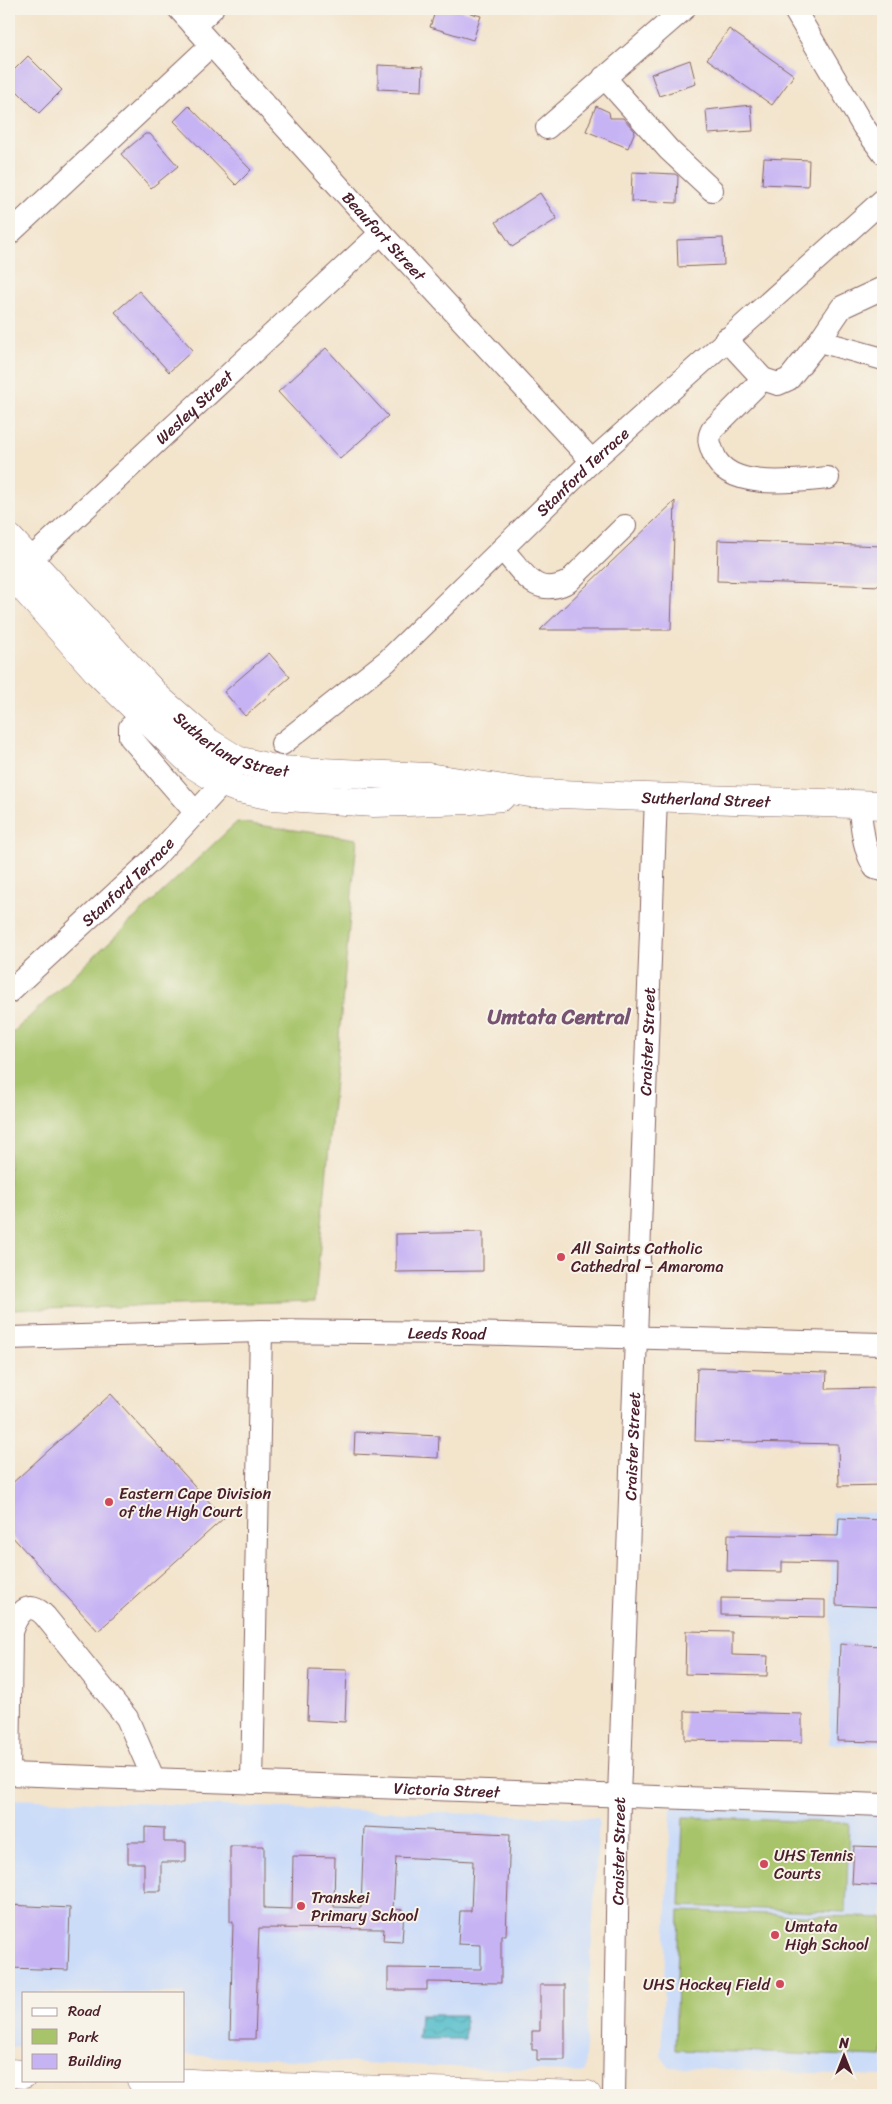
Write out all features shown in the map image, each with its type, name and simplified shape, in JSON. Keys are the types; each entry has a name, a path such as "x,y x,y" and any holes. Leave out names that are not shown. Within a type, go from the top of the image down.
{"main road":[{"name":"Sutherland Street","path":"9,538 15,572 98,672 194,765 223,783 239,789 273,796 374,803 471,800 530,793"},
{"name":"Sutherland Street","path":"15,572 208,742 237,760 278,770 428,777 530,793 871,805"},
{"path":"9,2073 22,2074"},
{"path":"159,2082 242,2091 587,2095"}],"street":[{"name":"Beaufort Street","path":"179,9 381,233 592,461"},
{"path":"194,26 212,9"},
{"path":"547,128 684,9"},
{"path":"794,9 863,126 883,153"},
{"path":"9,234 211,45"},
{"path":"604,77 669,150 712,190"},
{"name":"Stanford Terrace","path":"282,744 387,662 592,461 883,200"},
{"name":"Wesley Street","path":"15,572 381,233"},
{"path":"726,339 763,379 778,384 788,378 819,341 842,308 877,289 883,288"},
{"path":"819,341 883,359"},
{"path":"763,379 712,430 708,437 716,462 734,474 759,481 782,482 828,478"},
{"path":"502,549 538,587 556,588 568,582 625,526"},
{"path":"144,715 130,727 130,737 196,813"},
{"name":"Stanford Terrace","path":"9,992 154,858 223,783 237,760"},
{"name":"Craister Street","path":"614,2095 619,1796 656,797"},
{"path":"871,805 870,860 875,868 883,870"},
{"path":"252,1783 261,1331"},
{"name":"Leeds Road","path":"9,1338 261,1331 464,1333 883,1344"},
{"path":"9,1773 11,1632 15,1621 23,1610 29,1608 40,1610 127,1718 154,1780"},
{"name":"Victoria Street","path":"9,1773 154,1780 883,1805"}],"shaded area":[{"path":"832,1512 883,1513 883,1746 829,1744"},
{"name":"Transkei Primary School","path":"9,1799 599,1818 584,2073 185,2055 185,1992 22,1992 22,2048 9,2047"},
{"name":"Umtata High School","path":"671,1807 883,1814 883,2076 669,2067 661,2056"}],"green space":[{"path":"237,822 357,839 315,1301 9,1310 9,1036"},
{"name":"UHS Tennis Courts","path":"683,1817 849,1823 846,1912 680,1906"},
{"name":"UHS Hockey Field","path":"679,1911 883,1918 883,2057 675,2050"}],"water":[{"path":"420,2015 465,2015 465,2039 418,2039"}],"building":[{"path":"436,9 457,9 481,16 473,40 430,27"},
{"path":"729,29 794,75 772,105 707,59"},
{"path":"28,56 62,90 39,113 9,83 9,75"},
{"path":"690,60 696,84 659,96 651,74"},
{"path":"378,65 423,67 422,91 378,89"},
{"path":"751,105 753,131 708,134 706,110"},
{"path":"189,106 251,170 236,185 174,121"},
{"path":"596,106 609,112 610,118 623,118 635,131 628,148 586,131"},
{"path":"145,134 150,134 178,166 151,188 121,154"},
{"path":"764,158 809,160 808,186 762,184"},
{"path":"632,172 675,174 678,176 677,203 631,201"},
{"path":"540,193 557,219 512,247 496,222"},
{"path":"723,238 724,265 678,267 677,240"},
{"path":"139,291 193,350 169,372 115,312"},
{"path":"326,348 388,416 340,459 278,392"},
{"path":"675,501 671,630 540,630"},
{"path":"718,540 883,546 883,586 717,581"},
{"path":"269,653 290,677 245,716 224,692"},
{"path":"483,1232 483,1271 396,1272 396,1234"},
{"path":"697,1368 827,1372 826,1389 883,1388 883,1485 839,1486 838,1444 695,1441"},
{"name":"Eastern Cape Division of the High Court","path":"111,1394 224,1518 98,1631 9,1533 9,1486"},
{"path":"355,1432 439,1436 438,1458 354,1454"},
{"path":"839,1518 883,1520 883,1607 836,1605 837,1563 782,1562 782,1572 727,1571 728,1534 838,1536"},
{"path":"721,1598 825,1600 825,1617 721,1615"},
{"path":"686,1631 732,1632 732,1655 768,1656 767,1676 685,1674"},
{"path":"840,1644 883,1646 883,1742 837,1741"},
{"path":"309,1669 347,1670 345,1722 307,1720"},
{"path":"685,1711 802,1714 802,1742 685,1740"},
{"path":"145,1827 164,1828 164,1842 186,1842 186,1862 161,1862 161,1891 144,1891 144,1863 128,1863 128,1842 145,1842"},
{"path":"364,1827 510,1834 506,1935 501,1935 501,1983 427,1982 427,1990 388,1990 388,1968 481,1969 481,1945 458,1944 460,1911 471,1911 473,1861 396,1857 393,1909 404,1910 402,1942 383,1941 384,1929 259,1928 255,2039 230,2039 233,1922 230,1922 230,1846 264,1846 264,1908 292,1909 293,1856 335,1857 334,1907 361,1908"},
{"path":"854,1846 883,1847 883,1886 852,1884"},
{"path":"9,1905 70,1908 68,1970 9,1968"},
{"path":"540,1985 565,1985 565,2060 537,2060 537,2050 532,2050 532,2031 540,2031"}],"place":[{"name":"All Saints Catholic Cathedral – Amaroma","path":"561,1257"},
{"name":"Eastern Cape Division of the High Court","path":"109,1502"},
{"name":"UHS Tennis Courts","path":"764,1864"},
{"name":"Transkei Primary School","path":"301,1906"},
{"name":"Umtata High School","path":"775,1935"},
{"name":"UHS Hockey Field","path":"780,1984"}],"district":[{"name":"Umtata Central","path":"559,1017"}]}
